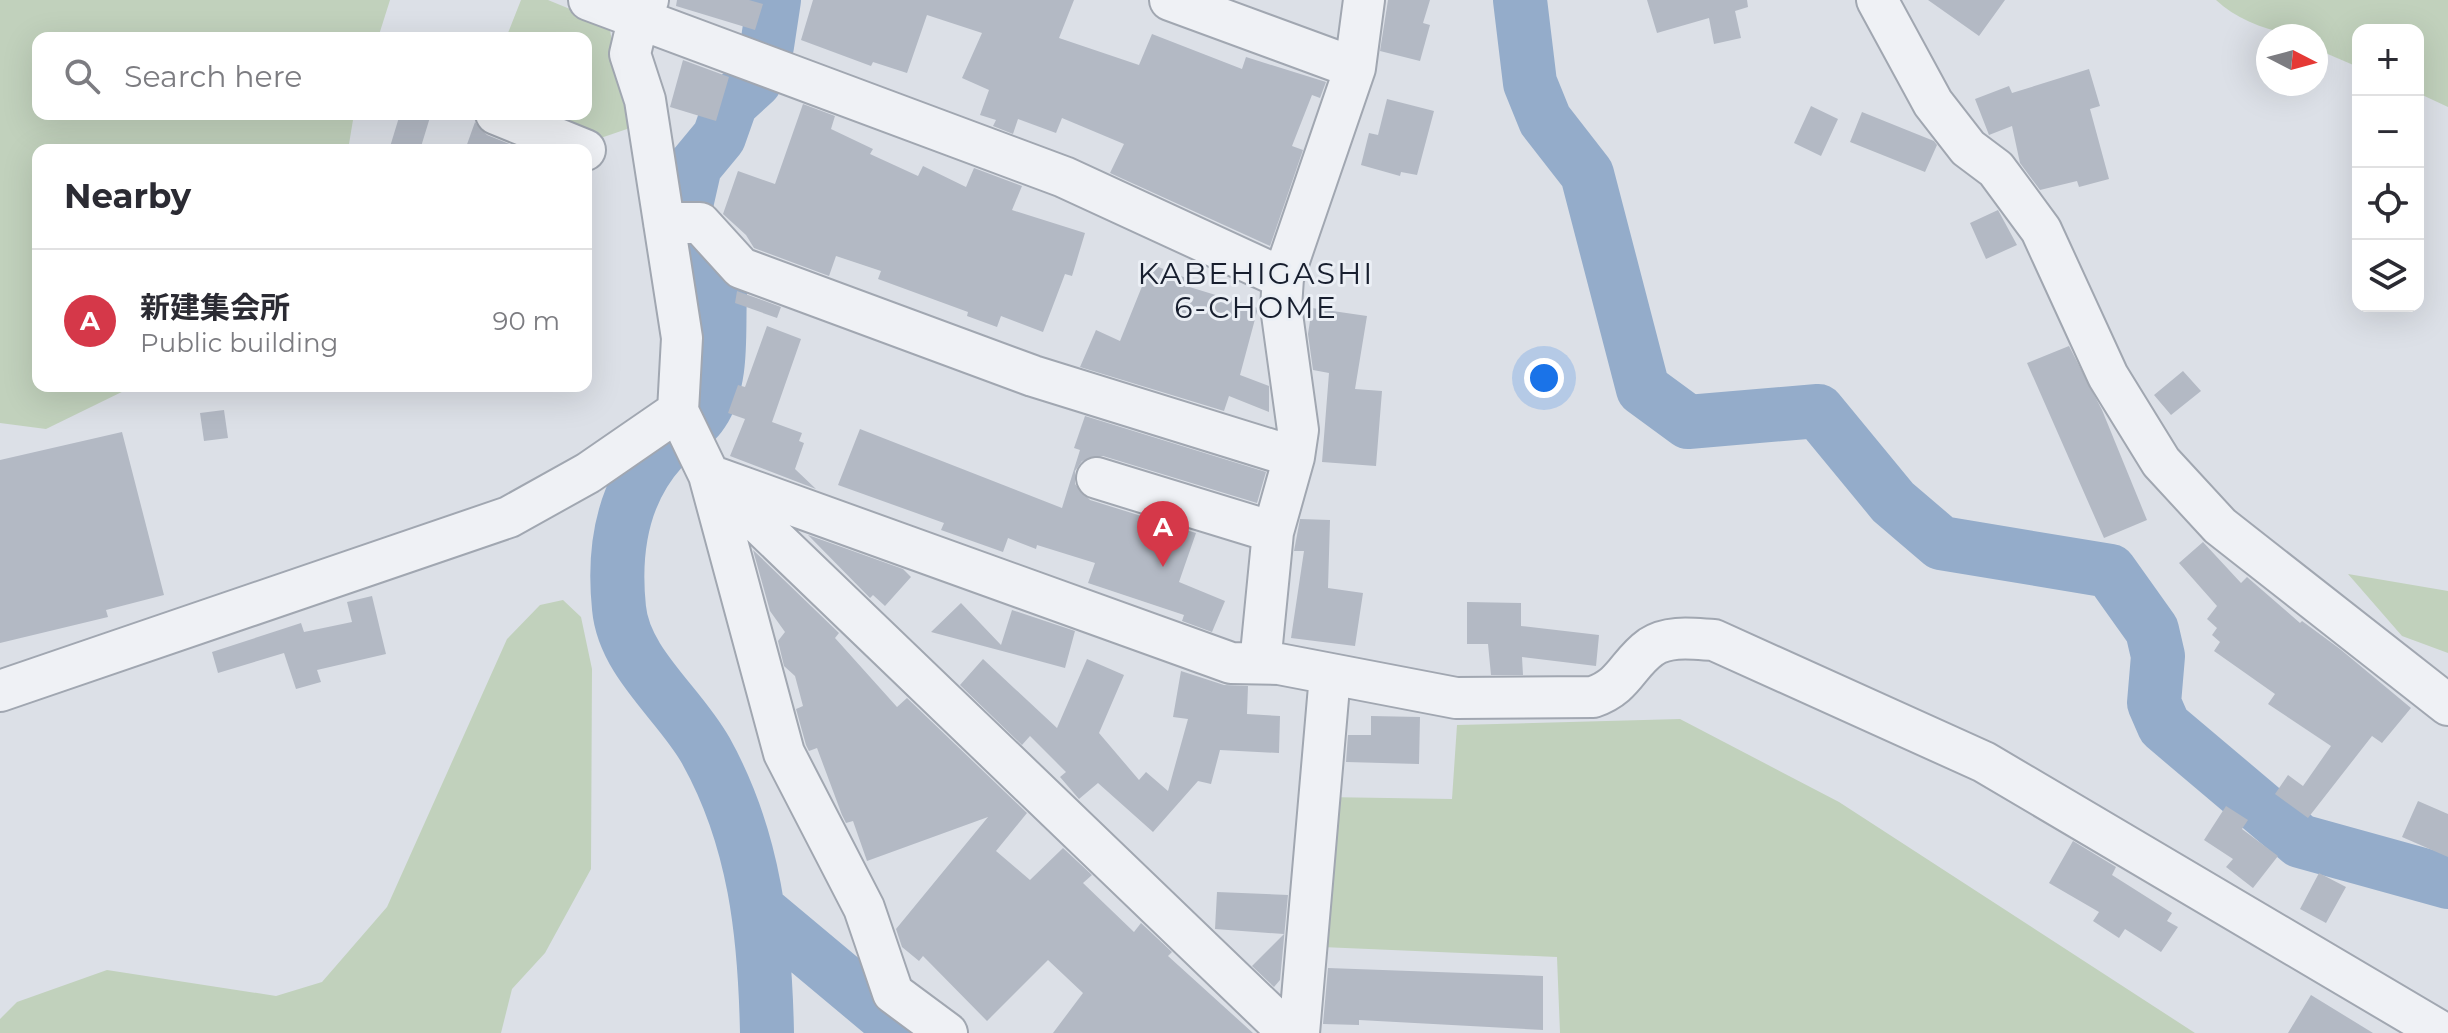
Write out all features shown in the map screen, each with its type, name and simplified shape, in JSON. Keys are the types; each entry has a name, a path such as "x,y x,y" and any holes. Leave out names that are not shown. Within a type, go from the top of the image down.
{"street":[{"path":"589,0 643,10 764,65 1064,177 1283,278"},
{"path":"1170,0 1355,68"},
{"path":"1266,663 1261,654 1273,532 1294,457 1298,430 1281,307 1283,278 1355,68 1364,0"},
{"path":"1877,0 1933,103 1968,148 1996,169 2041,230 2108,376 2161,462 2220,526 2431,671 2448,705"},
{"path":"643,10 630,54 645,100 651,139 679,223 683,423 709,475 784,753 864,908 893,993 947,1033"},
{"path":"510,120 564,144"},
{"path":"592,153 651,139"},
{"path":"679,223 700,223 741,268 1033,376 1294,457"},
{"path":"0,691 509,517 683,423"},
{"path":"709,475 1231,663 1266,663 1456,698 1593,697 1613,690 1652,647 1679,638 1714,640 1984,762 2443,1033"},
{"path":"709,475 1289,1033"},
{"path":"1097,478 1273,532"},
{"path":"1299,1033 1330,675"}],"green space":[{"path":"0,0 390,0 380,32 32,32 32,120 353,120 349,144 32,144 32,392 122,392 46,429 0,423"},
{"path":"521,0 548,0 609,25 626,116 636,116 627,129 589,142 532,120 592,120 592,32 508,32"},
{"path":"2216,0 2448,0 2448,107 2424,96 2424,24 2352,24 2352,64 2328,54 2328,24 2256,24"},
{"path":"2348,574 2448,591 2448,653 2402,636"},
{"path":"563,600 581,617 592,669 591,869 545,953 512,989 501,1033 0,1033 0,1019 17,1002 107,970 276,996 322,982 387,907 507,639 540,605"},
{"path":"1680,719 1839,802 2195,1033 1560,1033 1557,957 1322,947 1323,797 1452,799 1457,725"}],"building":[{"path":"677,0 749,0 763,4 755,30 676,6"},
{"path":"813,0 1074,0 1059,38 1139,65 1152,34 1242,69 1246,57 1326,82 1320,98 1312,95 1292,146 1303,150 1270,246 1110,173 1124,144 1062,118 1056,133 1018,119 1013,134 993,126 996,120 980,115 989,90 962,78 982,33 927,15 907,73 873,62 871,66 801,40"},
{"path":"1388,0 1430,0 1423,23 1430,25 1420,61 1380,51"},
{"path":"1647,0 1747,0 1748,7 1735,11 1741,38 1714,44 1709,18 1657,33"},
{"path":"1928,0 2005,0 1979,36"},
{"path":"683,60 729,77 716,121 670,107"},
{"path":"2089,69 2100,106 2090,109 2109,179 2079,187 2077,181 2040,190 2020,163 2012,126 1989,135 1975,99 2009,86 2012,93"},
{"path":"1387,99 1434,111 1417,175 1401,172 1400,176 1361,165 1369,133 1378,135"},
{"path":"803,104 835,116 831,129 873,149 870,154 918,176 923,166 966,187 974,168 1022,186 1012,210 1085,233 1072,276 1065,274 1043,332 1001,316 997,327 967,316 968,312 878,279 881,271 836,256 829,276 754,248 746,235 723,214 738,171 775,184"},
{"path":"1811,106 1838,119 1821,156 1794,143"},
{"path":"1862,112 1934,141 1937,145 1925,172 1850,142"},
{"path":"398,120 429,120 422,144 391,144"},
{"path":"475,122 487,135 509,144 467,144"},
{"path":"1998,210 2017,245 1986,259 1970,223"},
{"path":"1151,264 1186,278 1183,285 1258,308 1240,375 1269,386 1269,412 1229,396 1224,411 1080,367 1096,330 1120,341"},
{"path":"737,291 781,307 777,318 735,303"},
{"path":"1312,308 1367,316 1355,389 1382,391 1376,466 1322,462 1329,373 1313,370 1308,334"},
{"path":"767,326 801,339 772,422 802,433 799,441 804,443 795,469 816,489 730,456 745,419 728,413 738,385 745,387"},
{"path":"2069,346 2102,410 2147,520 2104,538 2027,363"},
{"path":"2183,371 2201,391 2171,415 2154,395"},
{"path":"224,410 228,438 204,441 200,413"},
{"path":"1085,416 1266,472 1257,503 1103,456 1082,461 1075,471 1075,484 1090,500 1196,533 1179,582 1225,601 1212,632 1182,621 1184,615 1088,583 1095,563 1037,545 1036,549 1008,538 1003,552 941,530 944,523 838,485 860,429 1062,508 1080,450 1074,448"},
{"path":"122,432 164,595 106,610 108,617 0,643 0,460"},
{"path":"1300,519 1330,520 1328,588 1363,593 1355,646 1291,638 1304,551 1294,551"},
{"path":"808,535 903,569 911,577 885,606 873,595 870,598"},
{"path":"2203,542 2241,583 2247,577 2300,623 2302,621 2340,649 2411,708 2382,743 2372,736 2308,818 2275,794 2288,775 2303,786 2331,746 2268,704 2275,694 2214,651 2220,642 2212,635 2217,628 2207,619 2217,606 2179,563"},
{"path":"753,550 839,633 835,638 897,707 907,698 1027,813 996,851 1030,880 1063,848 1092,875 1083,883 1134,932 1141,923 1172,952 1168,956 1253,1033 1053,1033 1083,993 1048,960 987,1021 923,956 919,961 902,947 896,929 988,817 867,861 853,821 846,823 842,815 817,748 809,751 806,745 796,709 803,706 795,676 784,666 778,641 785,632 770,611"},
{"path":"372,596 386,654 317,670 321,682 296,689 284,653 218,673 212,652 301,623 304,632 352,622 347,602"},
{"path":"1467,602 1521,603 1521,626 1599,635 1596,666 1522,657 1523,675 1491,675 1488,644 1467,644"},
{"path":"961,603 1001,645 1012,610 1075,631 1065,668 931,632"},
{"path":"983,659 1057,728 1087,659 1124,675 1099,733 1139,780 1146,772 1168,791 1188,719 1173,717 1181,671 1224,685 1248,686 1247,714 1280,716 1279,753 1220,750 1211,784 1198,781 1153,832 1098,783 1079,799 1060,777 1066,772 1030,736 1022,745 960,685"},
{"path":"1371,716 1420,717 1419,764 1346,762 1348,735 1371,735"},
{"path":"2418,801 2448,814 2448,857 2402,837"},
{"path":"2226,806 2248,820 2242,829 2278,856 2253,888 2226,867 2233,859 2204,840"},
{"path":"2073,841 2116,867 2112,875 2172,913 2167,921 2178,927 2161,952 2125,929 2119,938 2093,921 2099,912 2049,883"},
{"path":"2319,873 2346,887 2326,923 2300,909"},
{"path":"1217,892 1288,895 1280,980 1274,987 1252,966 1284,934 1215,929"},
{"path":"1328,968 1543,976 1543,1030 1359,1020 1359,1025 1323,1024"},
{"path":"2311,995 2373,1033 2288,1033"}],"waterway":[{"path":"767,1033 760,923 736,818 706,751 631,647 623,628 617,586 623,523 638,484 662,449 702,413 714,386 720,294 716,282 684,237 687,201 695,166 719,137 731,103 755,81 767,46 774,0"},
{"path":"1520,0 1530,83 1545,120 1587,174 1643,389 1688,422 1818,411 1893,502 1941,543 2110,571 2152,630 2158,656 2154,703 2164,726 2300,841 2448,882"},
{"path":"759,910 906,1033"}],"place":[{"name":"新建集会所","path":"1163,567"}],"district":[{"name":"KABEHIGASHI 6-CHOME","path":"1256,290"}]}
